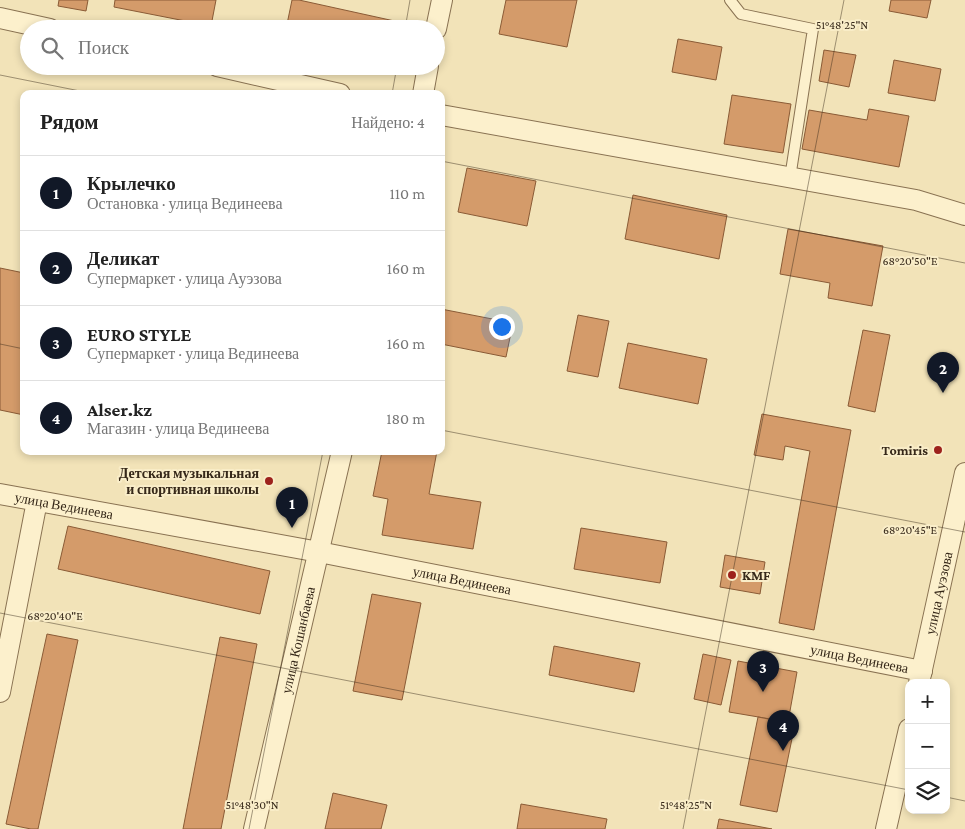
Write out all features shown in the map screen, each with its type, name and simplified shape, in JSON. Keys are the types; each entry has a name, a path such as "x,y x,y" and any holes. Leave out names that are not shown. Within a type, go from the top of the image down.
{"street":[{"path":"438,20 442,0"},
{"path":"0,18 20,22"},
{"path":"257,75 322,90"},
{"path":"424,90 426,75"},
{"path":"445,116 916,200 965,215"},
{"name":"улица Кошанбаева","path":"254,829 341,455"},
{"name":"улица Ауэзова","path":"921,677 965,473"},
{"name":"улица Вединеева","path":"0,494 319,552 921,677"},
{"path":"0,692 37,501"},
{"path":"886,829 905,746"}],"lane":[{"path":"730,0 741,14 813,29 790,178"}],"building":[{"path":"59,0 88,0 86,11 58,6"},
{"path":"115,0 216,0 212,20 180,20 114,7"},
{"path":"292,0 299,0 390,20 288,20"},
{"path":"506,0 577,0 567,47 499,34"},
{"path":"891,0 931,0 927,18 889,11"},
{"path":"678,39 722,47 716,80 672,72"},
{"path":"824,50 856,55 849,87 819,81"},
{"path":"894,60 941,69 935,101 888,93"},
{"path":"732,95 791,104 783,153 724,144"},
{"path":"869,109 909,116 899,167 802,149 809,110 867,120"},
{"path":"467,168 536,181 527,226 458,212"},
{"path":"633,195 727,215 719,259 625,239"},
{"path":"788,229 883,246 872,306 828,298 830,283 780,274"},
{"path":"0,268 20,272 20,414 0,410"},
{"path":"445,310 513,323 506,357 445,345"},
{"path":"578,315 609,321 598,377 567,371"},
{"path":"863,330 890,335 875,412 848,406"},
{"path":"628,343 707,359 698,404 619,388"},
{"path":"762,414 851,430 814,630 779,623 810,451 785,446 783,460 754,455"},
{"path":"381,455 436,455 429,494 481,502 473,549 382,535 388,499 373,496"},
{"path":"68,526 270,571 260,614 58,569"},
{"path":"581,528 667,542 660,583 574,569"},
{"path":"725,555 765,562 760,594 720,587"},
{"path":"372,594 421,603 402,700 353,691"},
{"path":"47,634 78,640 38,829 31,829 6,824"},
{"path":"220,637 257,644 221,829 183,829"},
{"path":"554,646 640,663 634,692 549,675"},
{"path":"703,654 731,660 721,705 694,699"},
{"path":"738,661 797,672 788,722 729,712"},
{"path":"758,717 795,724 777,812 740,805"},
{"path":"333,793 387,805 381,829 325,829"},
{"path":"521,804 607,819 605,829 517,829"},
{"path":"719,819 772,829 717,829"}],"place":[{"name":"Деликат","path":"943,393"},
{"name":"Tomiris","path":"938,450"},
{"name":"Детская музыкальная и спортивная школы","path":"269,481"},
{"name":"Крылечко","path":"292,528"},
{"name":"KMF","path":"732,575"},
{"name":"EURO STYLE","path":"763,692"},
{"name":"Alser.kz","path":"783,751"}]}
